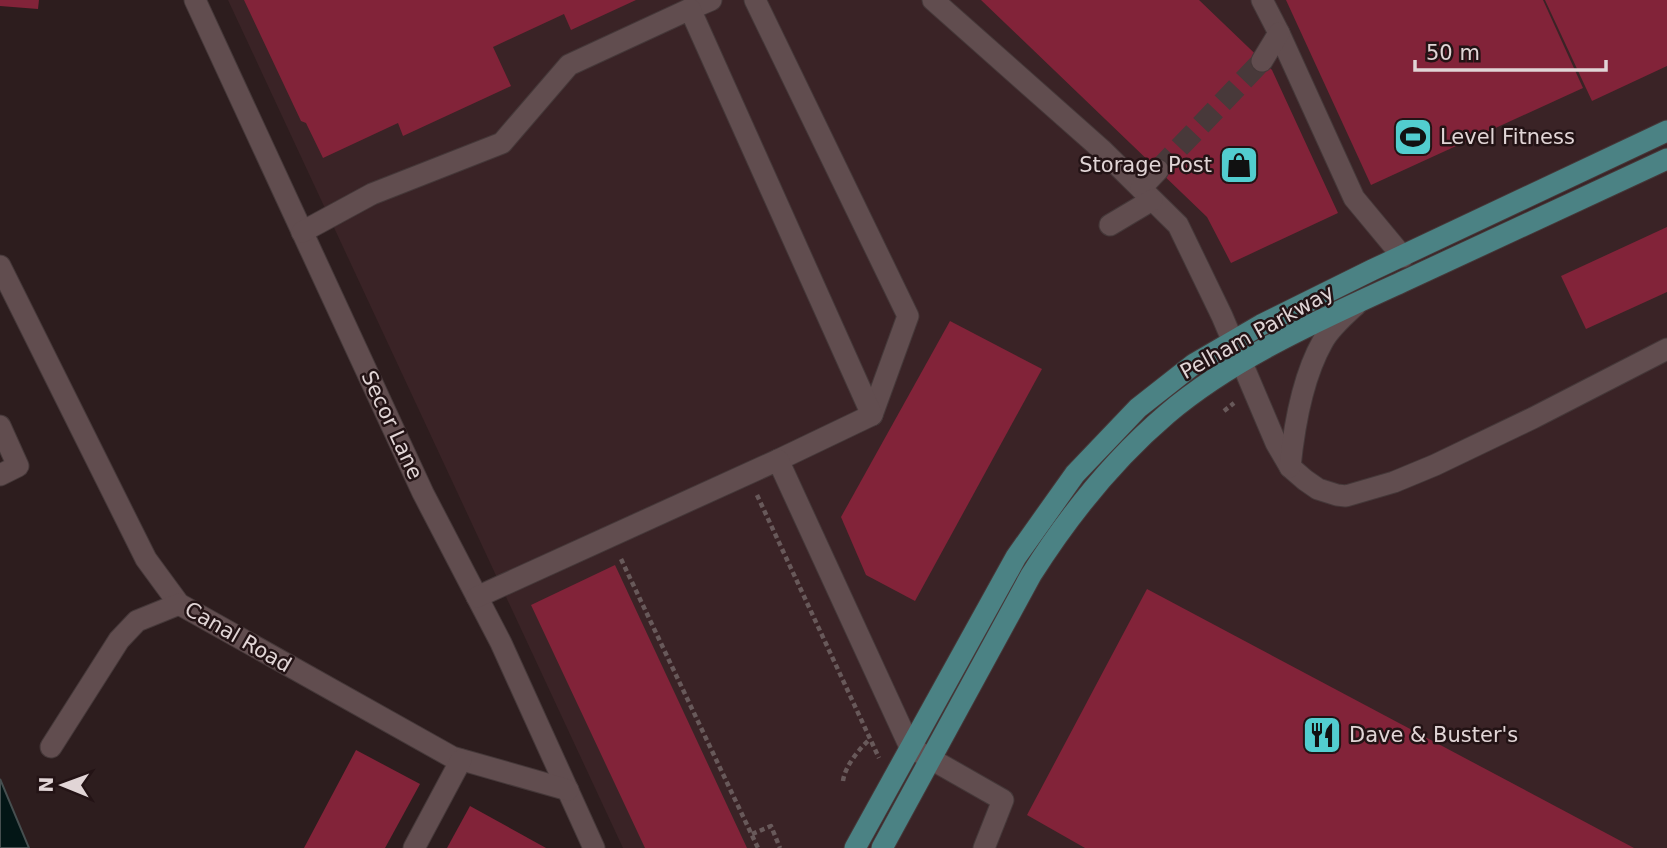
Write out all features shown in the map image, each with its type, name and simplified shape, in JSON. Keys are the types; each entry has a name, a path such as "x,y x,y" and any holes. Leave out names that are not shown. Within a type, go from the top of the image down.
{"main road":[{"name":"Pelham Parkway","path":"855,848 1016,557 1075,474 1138,408 1194,364 1290,310 1667,131"},
{"name":"Pelham Parkway","path":"882,848 1031,575 1055,537 1113,465 1168,413 1214,378 1322,319 1667,159"}],"street":[{"name":"Secor Lane","path":"195,0 423,493 501,643 594,848"},
{"path":"302,232 372,194 502,143 569,65 711,0"},
{"path":"477,597 872,415 908,316 755,0"},
{"path":"933,0 1101,149 1178,225 1233,342 1276,443 1290,467 1318,489 1346,496 1394,482 1533,418 1667,349"},
{"path":"1262,0 1354,198 1403,257"},
{"path":"690,9 872,415"},
{"path":"1262,61 1279,33"},
{"path":"1110,225 1146,194 1158,170"},
{"name":"Canal Road","path":"2,273 146,559 179,604 452,757 568,790"},
{"path":"1290,467 1309,373 1323,340 1340,319 1363,300"},
{"path":"0,426 18,466 0,475"},
{"path":"778,460 910,747 1003,800 984,848"},
{"path":"51,747 119,640 137,621 179,604"},
{"path":"414,848 461,760"}],"path":[{"path":"1224,411 1234,403"},
{"path":"757,495 879,758"},
{"path":"621,559 758,848"},
{"path":"843,781 844,774 862,746 870,739"},
{"path":"752,834 771,826 780,848"}],"shaded area":[{"path":"228,0 1667,0 1667,848 623,848"},
{"path":"0,779 29,848 0,848"}],"building":[{"path":"0,0 39,0 38,9 0,6"},
{"path":"244,0 636,0 571,30 564,14 493,47 511,86 403,136 398,123 323,158 306,123 301,121"},
{"path":"981,0 1199,0 1272,70 1338,213 1231,263 1207,217"},
{"name":"Level Fitness","path":"1286,0 1543,0 1583,88 1371,185"},
{"path":"1545,0 1667,0 1667,66 1592,101"},
{"path":"1667,227 1667,292 1586,329 1561,276"},
{"path":"950,321 1042,369 915,601 866,575 841,517"},
{"path":"615,565 747,848 645,848 531,605"},
{"path":"1147,589 1634,848 1085,848 1027,815"},
{"path":"356,750 420,784 385,848 304,848"},
{"path":"470,806 546,848 447,848"}],"tunnel":[{"path":"1158,170 1262,61"}],"place":[{"name":"Level Fitness","path":"1413,137"},
{"name":"Storage Post","path":"1239,165"},
{"name":"Dave & Buster's","path":"1322,735"}]}
